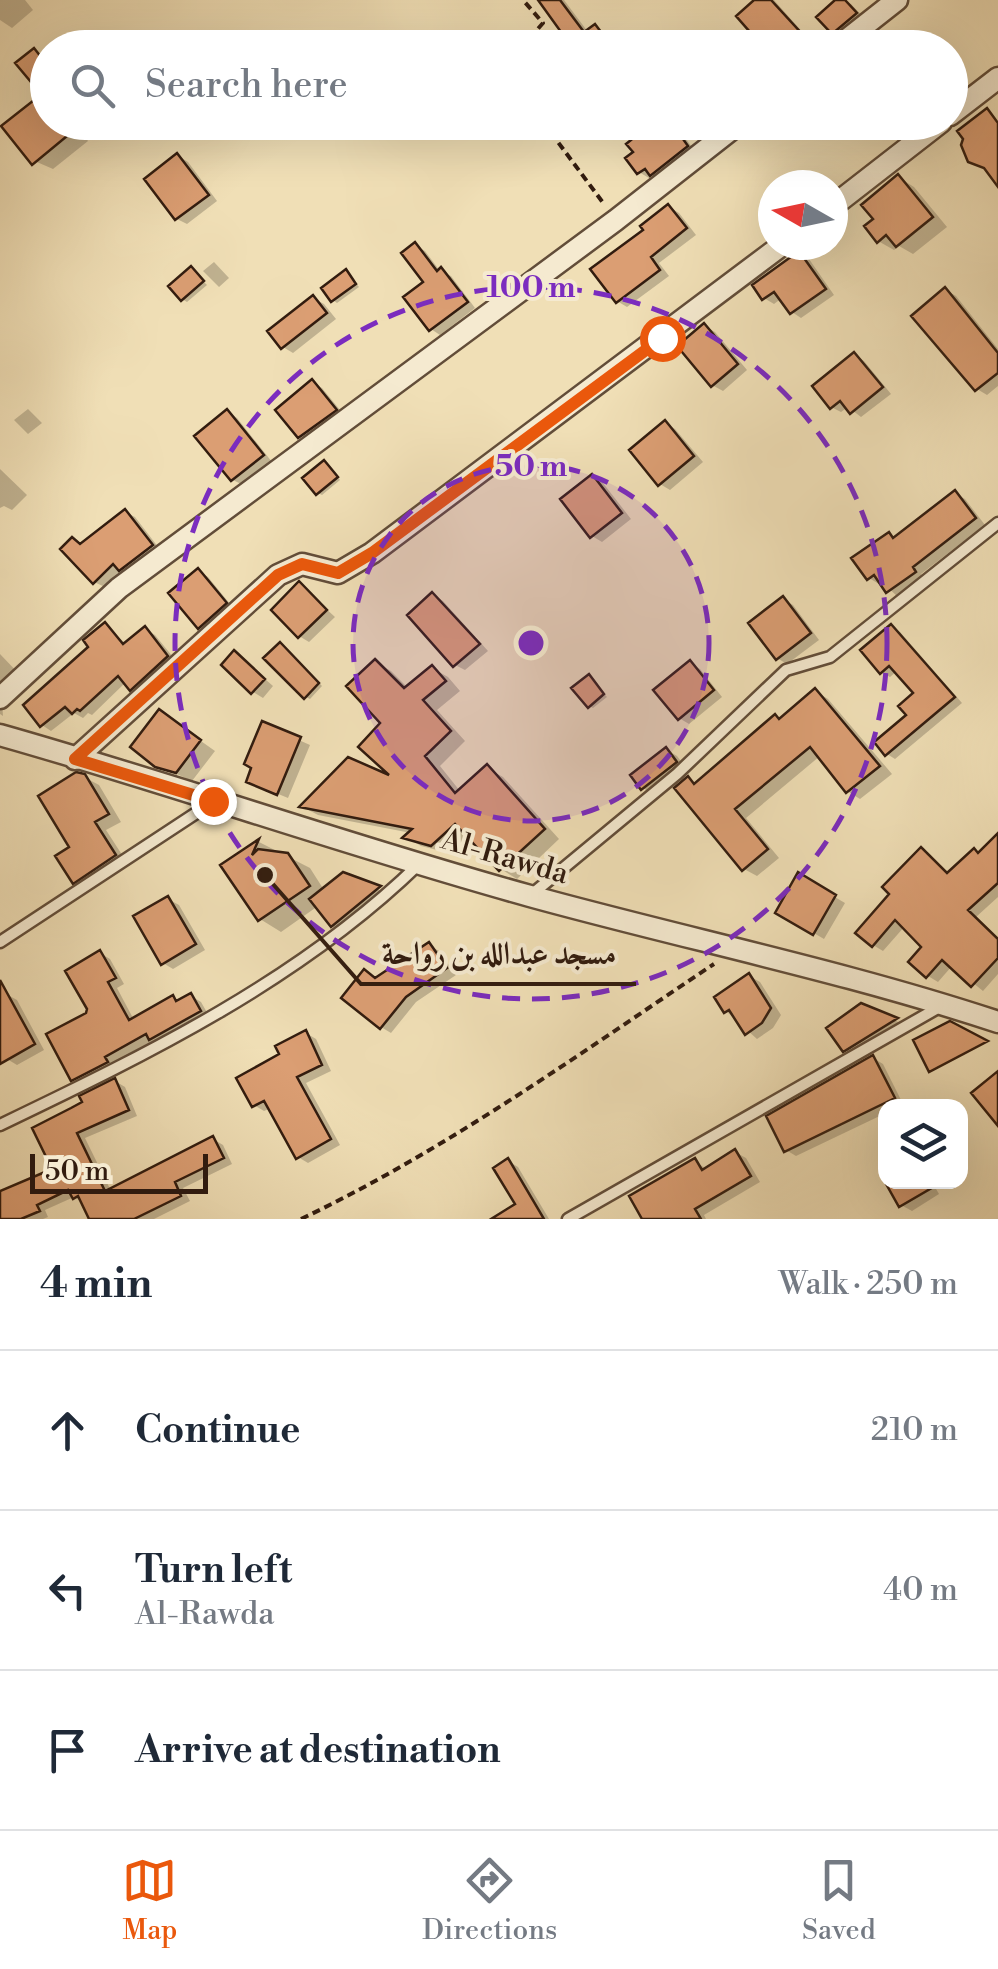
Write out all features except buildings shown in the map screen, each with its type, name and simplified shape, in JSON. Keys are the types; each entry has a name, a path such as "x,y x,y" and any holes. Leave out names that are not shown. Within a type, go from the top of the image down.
{"street":[{"path":"859,30 897,0"},
{"path":"968,101 998,78"},
{"path":"0,698 120,588 616,220 717,140"},
{"path":"848,194 918,140"},
{"path":"75,759 278,575 302,564 338,573 372,553 762,260"},
{"name":"Al-Rawda","path":"0,735 530,896 738,948 998,1022"}],"lane":[{"path":"530,896 678,774 786,670 830,657 998,523"},
{"path":"0,942 213,801"},
{"path":"0,1125 232,1007 358,917 420,864"},
{"path":"568,1219 944,1004"}],"path":[{"path":"523,0 543,23 537,30"},
{"path":"556,140 616,220"},
{"path":"300,1219 365,1189 461,1130 738,948"}],"place":[{"name":"مسجد عبدالله بن رواحة","path":"265,875"}],"route":[{"path":"213,801 75,759 278,575 302,564 338,573 372,553 662,338"}]}
